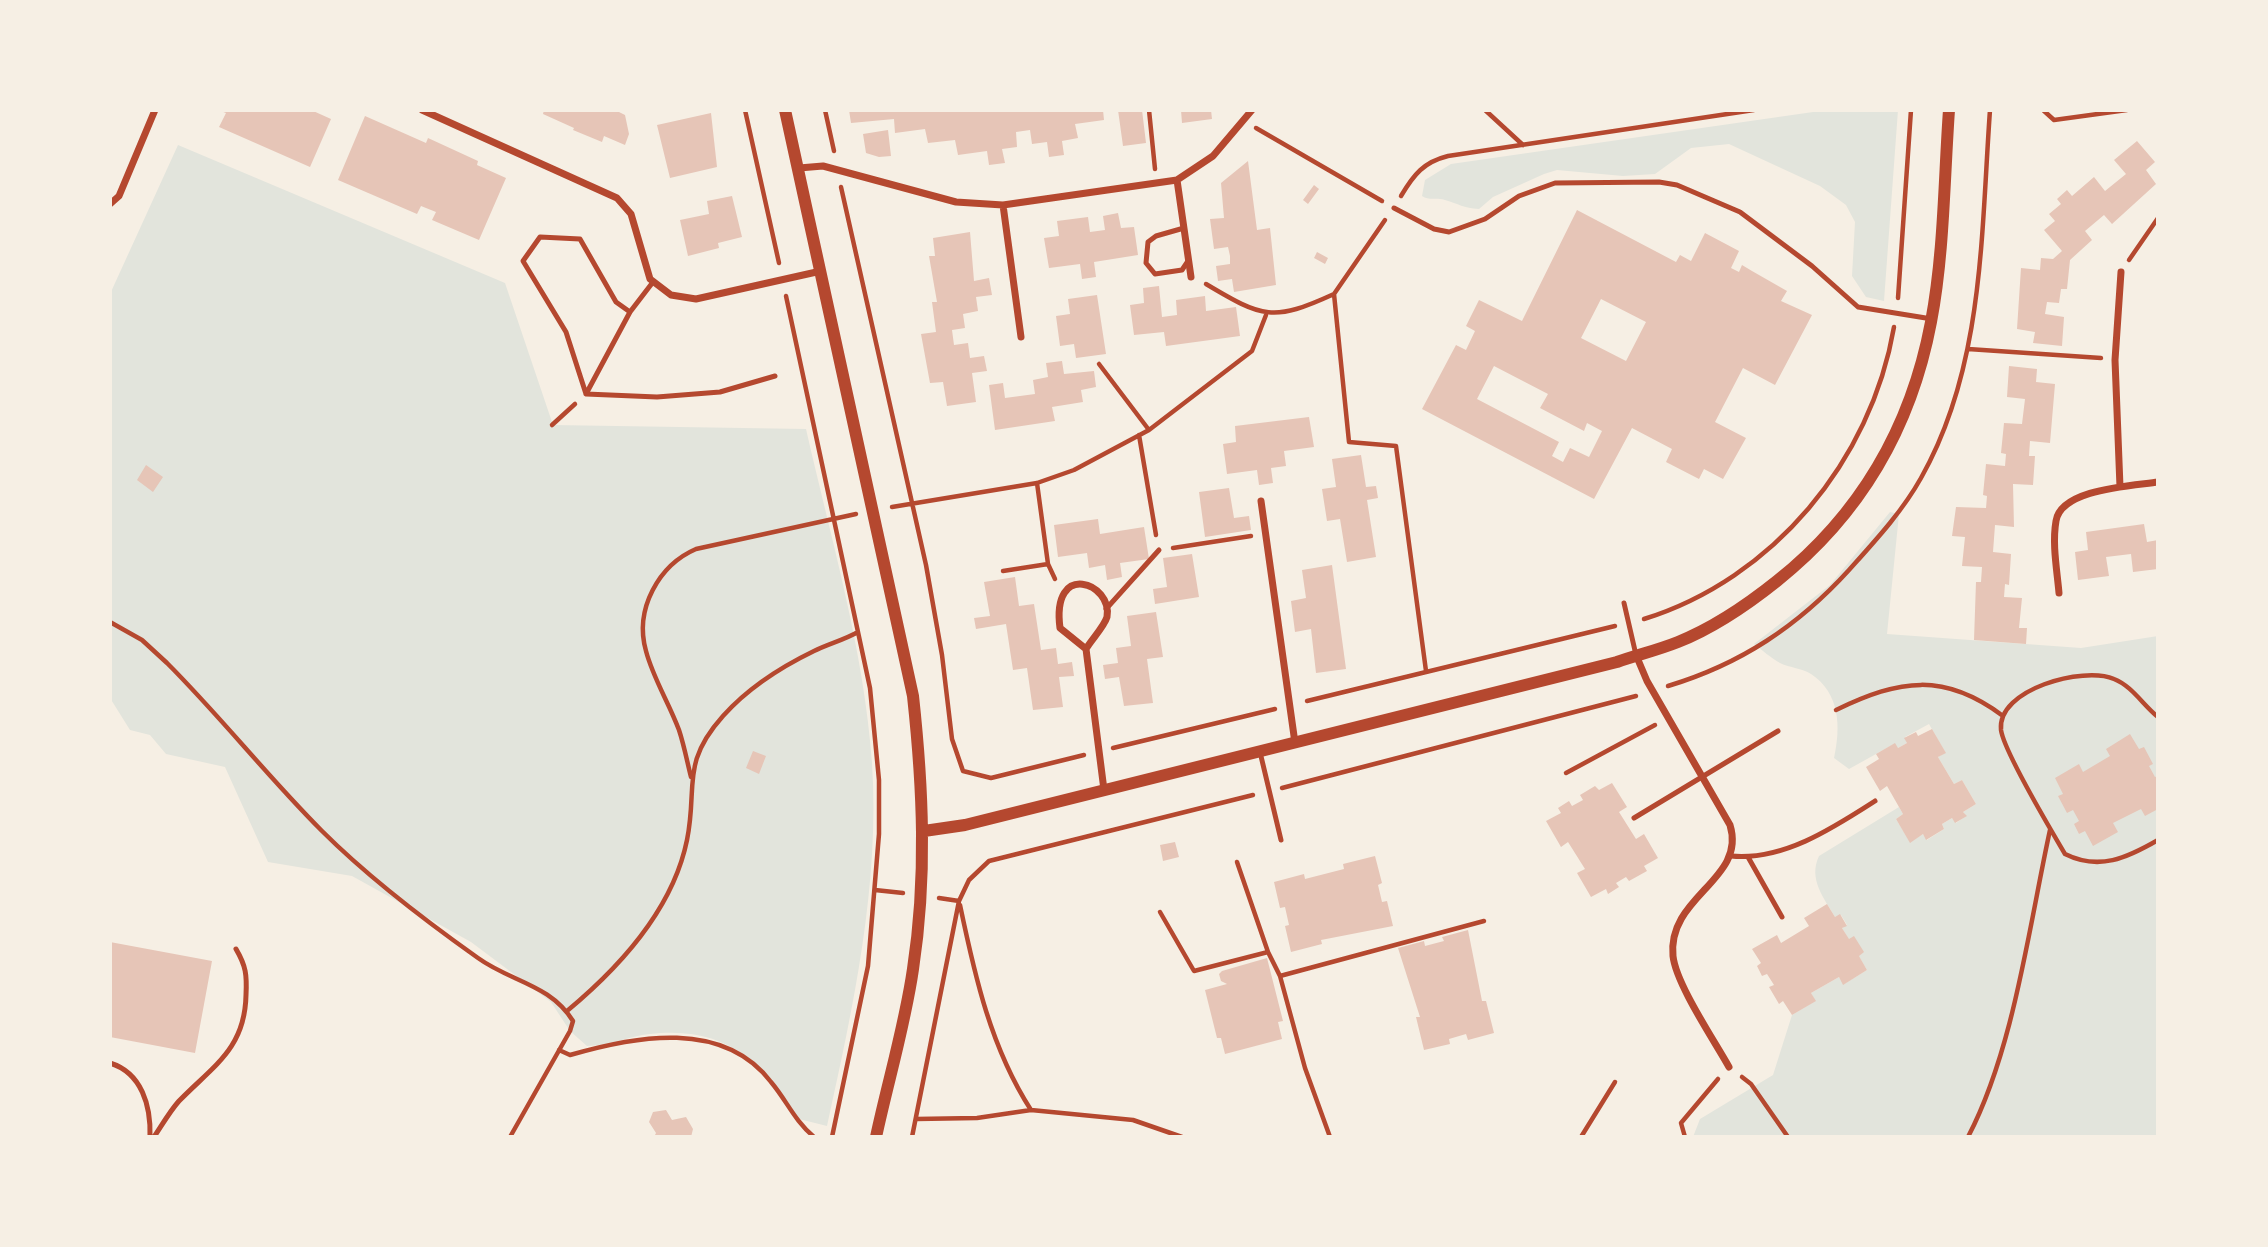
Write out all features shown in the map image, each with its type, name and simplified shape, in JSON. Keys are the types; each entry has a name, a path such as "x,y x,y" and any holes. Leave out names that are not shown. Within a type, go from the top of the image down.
{"street":[{"path":"110,204 119,196 155,110"},
{"path":"422,110 617,198 631,214 653,282 671,295 693,300 821,271"},
{"path":"785,110 913,696 924,831 913,970 876,1137"},
{"path":"924,831 965,825 1295,744 1636,655 1678,642 1728,615 1795,568 1834,530 1858,500 1895,438 1915,387 1932,320 1949,110"},
{"path":"799,168 823,166 956,202 1003,205 1177,180 1213,156 1251,111"},
{"path":"1177,180 1191,277"},
{"path":"1003,205 1021,337"},
{"path":"2120,487 2115,359 2121,272"},
{"path":"2059,593 2056,522 2062,506 2077,497 2158,482"},
{"path":"1261,500 1295,744"},
{"path":"1086,649 1060,628 1058,607 1061,593 1071,587 1084,585 1096,588 1105,599 1107,618 1086,649 1104,790"},
{"path":"1636,655 1652,691 1730,825 1734,847 1731,856 1684,912 1673,947 1678,972 1729,1067"}],"lane":[{"path":"1394,208 1434,229 1449,232 1485,219 1519,196 1555,183 1659,182 1677,185 1740,212 1812,266 1858,307 1932,320"},
{"path":"1184,228 1156,236 1148,242 1146,263 1155,274 1170,274 1182,270 1189,258"},
{"path":"586,394 566,332 523,261 540,237 580,239 616,302 630,312"},
{"path":"586,394 630,312 653,282"},
{"path":"586,394 657,397 719,392 775,376"},
{"path":"1106,609 1159,550"},
{"path":"1624,603 1636,655"},
{"path":"1634,818 1778,731"},
{"path":"1260,752 1281,840"},
{"path":"1731,856 1748,858 1814,838 1875,801"},
{"path":"1748,858 1782,918"},
{"path":"152,1137 179,1102 212,1071 235,1042 246,1014 248,970 236,949"},
{"path":"110,1063 131,1073 141,1087 152,1137"}],"path":[{"path":"745,110 872,700 879,780 879,834 868,966 832,1137"},
{"path":"825,110 912,504 942,655 952,739 963,771 991,778 1629,623 1669,611 1704,595 1763,556 1791,527 1838,467 1868,414 1890,350 1896,314 1911,110"},
{"path":"1149,110 1156,182"},
{"path":"1485,110 1524,146"},
{"path":"1191,277 1266,315 1300,310 1334,294 1413,176 1433,160 1754,110"},
{"path":"2043,110 2054,120 2127,110"},
{"path":"1245,121 1394,208"},
{"path":"2121,272 2158,218"},
{"path":"1334,294 1349,442 1396,446 1426,671"},
{"path":"691,777 679,731 645,645 646,610 661,576 681,555 696,549 874,510 1037,483 1074,470 1149,430 1252,351 1266,315"},
{"path":"1968,349 2115,359"},
{"path":"1099,364 1149,430"},
{"path":"552,425 586,394"},
{"path":"1139,435 1159,550 1266,533"},
{"path":"1037,483 1048,564 1061,593"},
{"path":"1003,571 1048,564"},
{"path":"110,622 142,640 167,663 321,830 369,875 480,960 504,974 536,986 553,997 566,1011 573,1021 510,1137"},
{"path":"566,1011 638,939 672,890 687,839 691,777 695,761 713,729 744,696 785,667 858,632"},
{"path":"2158,717 2122,683 2097,674 2074,674 2010,702 2003,716 2001,730 2005,743 2065,854 2091,863 2117,860 2158,840"},
{"path":"912,1137 959,901 970,880 989,861 1269,791 1694,678"},
{"path":"1836,710 1889,689 1929,685 1969,693 2003,716"},
{"path":"1566,772 1669,719"},
{"path":"1968,1137 1995,1070 2007,1027 2051,829"},
{"path":"1237,862 1268,952 1280,976 1305,1068 1330,1137"},
{"path":"959,901 971,957 996,1044 1013,1081 1031,1110"},
{"path":"1160,912 1194,971 1268,952"},
{"path":"1280,976 1483,921"},
{"path":"559,1049 570,1055 650,1037 710,1042 748,1059 771,1081 796,1122 814,1137"},
{"path":"1685,1137 1681,1123 1729,1067 1751,1084 1788,1137"},
{"path":"1581,1137 1615,1082"},
{"path":"916,1119 966,1118 1031,1110 1133,1120 1182,1137"}],"shaded area":[{"path":"1827,110 1898,110 1884,301 1866,297 1852,276 1855,222 1846,205 1820,186 1729,144 1691,148 1655,174 1623,176 1557,170 1493,197 1479,209 1422,196 1425,180 1451,164"},
{"path":"178,145 505,283 553,425 806,429 854,637 872,763 872,855 868,900 855,991 827,1126 799,1119 785,1098 755,1065 721,1042 677,1033 642,1035 587,1046 570,1031 551,1002 471,942 352,876 268,862 225,767 166,754 150,735 130,730 110,698 110,294"},
{"path":"1890,512 1899,514 1887,634 2081,648 2158,636 2158,1137 1693,1137 1700,1119 1773,1075 1792,1015 1815,1001 1811,993 1839,977 1844,984 1867,970 1842,928 1847,925 1841,915 1835,917 1819,888 1815,873 1819,856 1899,807 1903,814 1896,819 1910,842 1923,834 1927,840 1944,829 1942,824 1952,818 1956,823 1966,816 1963,812 1976,804 1962,780 1954,784 1938,757 1945,752 1929,724 1905,737 1907,743 1898,748 1894,744 1849,769 1834,758 1837,723 1833,701 1828,691 1811,674 1780,663 1754,644 1830,585"}],"building":[{"path":"218,110 311,110 331,119 310,167 219,127 226,113"},
{"path":"544,110 615,110 625,115 629,134 625,145 604,136 602,142 543,114"},
{"path":"849,110 1103,110 1104,120 1075,124 1078,138 1062,141 1064,155 1049,157 1047,142 1032,144 1030,130 1016,132 1017,147 1002,149 1005,163 989,165 987,151 958,155 955,140 928,143 925,129 895,133 894,119 851,123"},
{"path":"1118,110 1142,110 1146,143 1123,146"},
{"path":"1181,110 1211,110 1212,119 1182,123"},
{"path":"711,113 717,167 670,178 657,125"},
{"path":"365,116 426,143 428,138 478,161 477,165 506,178 479,240 432,220 436,212 421,206 417,214 338,180"},
{"path":"888,130 891,156 879,157 866,153 863,134"},
{"path":"2137,141 2155,162 2146,170 2156,184 2112,224 2104,215 2085,231 2092,240 2070,260 2067,289 2061,289 2059,303 2047,302 2045,314 2064,317 2062,346 2033,343 2035,332 2017,329 2021,268 2040,270 2041,258 2053,259 2062,251 2044,230 2055,221 2049,214 2061,204 2057,199 2067,190 2072,196 2094,177 2105,191 2126,174 2114,160"},
{"path":"1248,161 1257,230 1270,228 1276,285 1234,292 1232,279 1218,281 1216,266 1230,264 1230,256 1228,247 1214,249 1210,219 1224,218 1221,183"},
{"path":"1314,185 1319,189 1308,204 1303,200"},
{"path":"732,196 742,237 718,243 719,248 688,256 680,220 709,214 707,201"},
{"path":"1577,210 1676,262 1680,255 1691,261 1705,233 1739,251 1731,268 1739,272 1742,265 1787,291 1781,301 1812,315 1775,385 1743,368 1715,422 1746,438 1723,479 1704,469 1699,479 1666,462 1672,449 1632,428 1594,499 1422,409 1456,345 1466,350 1475,331 1466,326 1479,300 1522,321","holes":["1601,299 1646,322 1626,361 1581,338","1494,366 1548,394 1540,408 1584,431 1587,423 1602,431 1589,457 1570,448 1563,462 1552,456 1559,442 1477,399"]},
{"path":"1118,213 1121,228 1134,227 1138,255 1094,262 1096,277 1082,279 1080,264 1049,268 1044,238 1059,236 1057,221 1088,217 1090,232 1105,230 1103,216"},
{"path":"970,232 974,281 989,278 992,295 976,297 978,311 963,314 965,328 952,330 954,345 968,343 970,358 984,356 987,371 972,373 976,402 947,406 943,382 930,383 921,334 936,332 932,302 937,302 929,256 935,256 933,238"},
{"path":"1317,252 1328,258 1325,264 1314,258"},
{"path":"1159,286 1162,317 1177,315 1176,300 1205,296 1206,311 1236,307 1240,336 1166,346 1164,332 1134,335 1130,305 1144,303 1143,288"},
{"path":"1097,295 1106,354 1076,358 1074,344 1060,346 1056,316 1070,314 1068,299"},
{"path":"1062,361 1064,374 1094,371 1096,387 1081,390 1083,402 1052,407 1055,421 995,430 989,385 1003,383 1005,398 1035,394 1033,380 1048,377 1046,363"},
{"path":"2009,366 2037,369 2036,382 2055,384 2050,443 2030,441 2029,456 2035,456 2033,485 2013,484 2014,527 1995,525 1993,552 2011,554 2009,585 2005,584 2004,597 2022,598 2019,628 2027,628 2026,644 1974,640 1976,582 1981,582 1982,567 1962,566 1965,537 1952,536 1956,507 1986,508 1987,496 1983,495 1986,464 2005,466 2006,454 2001,453 2004,423 2022,424 2025,399 2007,397"},
{"path":"1309,417 1314,447 1284,451 1286,466 1271,468 1273,483 1259,485 1257,470 1227,474 1223,444 1236,442 1235,426"},
{"path":"1361,455 1366,487 1376,486 1378,498 1367,500 1376,557 1347,562 1340,519 1327,521 1322,489 1336,487 1332,459"},
{"path":"146,465 163,477 153,492 137,480"},
{"path":"1229,488 1234,518 1249,516 1251,530 1205,537 1199,492"},
{"path":"1098,519 1100,534 1144,527 1149,559 1120,563 1122,577 1107,580 1105,565 1089,568 1087,553 1058,557 1054,525"},
{"path":"2144,524 2147,542 2158,540 2158,569 2133,572 2131,554 2106,557 2109,576 2078,580 2075,552 2088,550 2086,532"},
{"path":"1192,554 1199,597 1155,604 1153,589 1167,587 1163,558"},
{"path":"1332,565 1346,669 1316,673 1311,629 1295,632 1291,601 1306,598 1302,570"},
{"path":"1015,577 1019,606 1034,604 1041,650 1056,648 1058,664 1072,662 1074,676 1059,677 1063,707 1033,710 1027,668 1013,670 1006,624 976,629 974,618 990,616 984,582"},
{"path":"1156,612 1163,657 1147,659 1153,703 1124,706 1119,677 1105,679 1103,665 1118,663 1116,648 1131,646 1127,616"},
{"path":"1932,729 1946,753 1938,757 1954,784 1962,780 1976,804 1963,812 1967,816 1955,823 1952,818 1942,824 1944,829 1926,840 1923,834 1910,843 1896,819 1903,814 1887,786 1880,791 1866,767 1879,759 1876,754 1895,743 1898,748 1907,743 1904,738 1916,732 1918,736"},
{"path":"2130,734 2139,749 2144,747 2153,764 2149,766 2155,777 2158,776 2158,809 2145,816 2141,809 2113,823 2118,832 2093,846 2085,831 2079,834 2074,824 2079,821 2073,810 2067,813 2058,796 2063,794 2055,778 2079,764 2083,772 2110,756 2106,749"},
{"path":"753,751 766,756 759,774 746,768"},
{"path":"1612,783 1627,807 1619,812 1636,839 1644,834 1658,858 1644,866 1647,871 1629,881 1626,877 1616,883 1619,887 1608,894 1606,889 1591,897 1577,873 1585,869 1568,842 1561,847 1546,821 1561,813 1558,808 1569,801 1572,806 1583,800 1580,795 1595,786 1599,790"},
{"path":"1175,842 1179,857 1163,861 1160,845"},
{"path":"1375,856 1382,883 1378,885 1382,902 1387,901 1393,926 1321,940 1322,944 1291,952 1285,926 1289,925 1285,907 1280,908 1274,882 1304,874 1305,879 1344,869 1343,864"},
{"path":"1827,904 1835,917 1840,914 1847,926 1842,928 1849,939 1854,936 1864,952 1859,956 1867,970 1843,985 1839,977 1811,993 1816,1001 1792,1015 1783,1001 1779,1004 1769,987 1774,985 1767,974 1762,976 1757,966 1761,963 1752,949 1777,935 1781,943 1809,926 1804,918"},
{"path":"1468,930 1482,1001 1486,1001 1494,1033 1468,1040 1466,1034 1449,1039 1450,1044 1424,1050 1416,1017 1420,1017 1398,948 1424,941 1425,946 1444,941 1442,937"},
{"path":"110,942 212,961 195,1053 110,1037"},
{"path":"1267,958 1283,1021 1278,1022 1282,1039 1225,1054 1221,1038 1217,1038 1205,990 1227,984 1221,981 1219,974 1222,971"},
{"path":"666,1110 672,1120 686,1117 693,1129 691,1137 654,1137 656,1133 649,1122 653,1112"}]}
